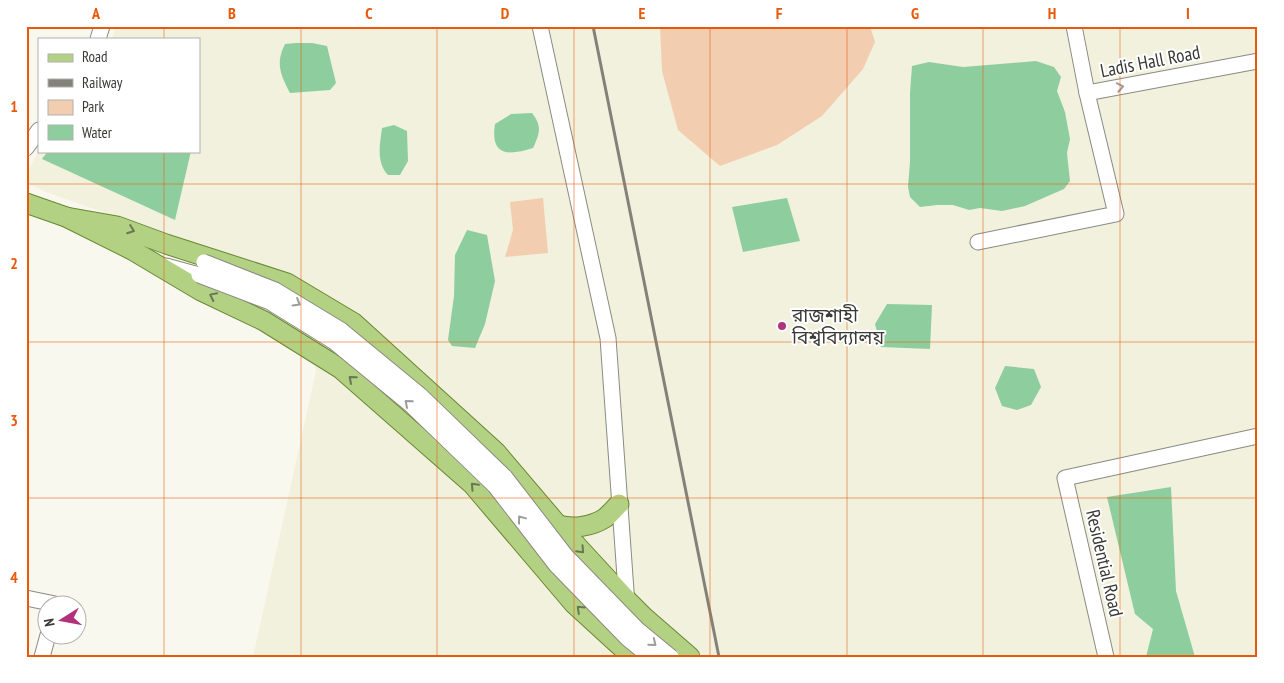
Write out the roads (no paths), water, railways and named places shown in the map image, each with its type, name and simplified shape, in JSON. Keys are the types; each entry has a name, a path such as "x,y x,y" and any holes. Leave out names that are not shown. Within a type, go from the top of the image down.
{"main road":[{"path":"26,203 66,217 156,263 201,291 264,321 341,369 472,484 574,604 630,656"},
{"path":"66,217 117,226 287,283 354,323 496,452 558,526 626,598 644,617 690,657"},
{"path":"558,526 569,528 584,526 605,518 619,504"}],"street":[{"path":"98,38 102,26"},
{"path":"540,26 608,338 630,656"},
{"name":"Ladis Hall Road","path":"1074,26 1087,93 1258,61"},
{"path":"978,242 1116,214 1087,93"},
{"path":"26,148 38,131"},
{"path":"166,244 201,268 270,302 333,341 411,405 495,486 556,565 628,639 650,657"},
{"path":"156,263 201,268 275,290 341,330 420,395 505,477 566,556 637,630 671,657"},
{"name":"Residential Road","path":"1106,657 1065,478 1258,436"}],"water":[{"path":"312,43 327,46 336,83 330,90 290,93 280,69 280,58 285,44"},
{"path":"1036,61 1054,67 1061,77 1057,91 1065,112 1070,139 1067,153 1070,181 1064,189 1025,206 1002,211 980,208 969,210 953,205 920,207 910,197 908,187 912,66 929,62 963,67"},
{"path":"532,113 539,126 533,148 509,152 498,148 494,135 495,124 511,114"},
{"path":"394,125 407,131 408,161 400,175 388,175 380,159 380,140 382,128"},
{"path":"47,152 191,152 175,220 42,159"},
{"path":"787,198 800,241 743,252 732,207"},
{"path":"467,230 487,235 495,281 485,324 475,348 452,346 448,340 454,296 455,255"},
{"path":"887,304 932,305 930,349 881,347 875,324"},
{"path":"1005,366 1034,369 1041,387 1031,405 1017,410 1002,406 995,388"},
{"path":"1171,487 1176,591 1195,657 1146,657 1153,629 1135,614 1107,497"}],"railway":[{"path":"593,26 719,657"}],"place":[{"name":"রাজশাহী বিশ্ববিদ্যালয়","path":"782,326"}]}
